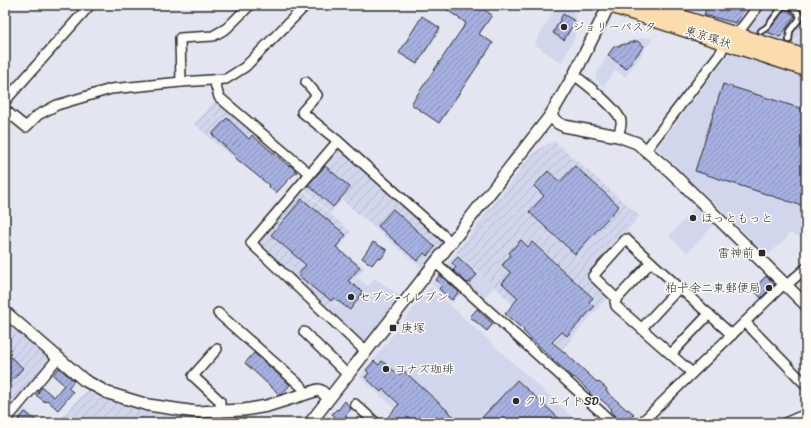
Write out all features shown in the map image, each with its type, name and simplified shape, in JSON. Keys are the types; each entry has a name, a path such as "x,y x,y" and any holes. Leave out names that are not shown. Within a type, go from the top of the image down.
{"highway":[{"name":"東京環状","path":"610,5 806,69"},
{"name":"東京環状","path":"643,5 806,57"}],"street":[{"path":"5,101 90,5"},
{"path":"181,82 180,38 213,36 227,28 250,5"},
{"path":"5,110 26,127 38,115 57,105 111,89 226,79 245,67 306,5"},
{"path":"310,423 550,116 574,75 610,5"},
{"path":"737,34 759,5"},
{"path":"646,150 723,49 725,43"},
{"path":"574,75 590,87 618,115 621,121 618,136"},
{"path":"214,80 219,97 310,174"},
{"path":"306,82 317,95 302,112 452,243"},
{"path":"550,116 564,126 618,136 637,143 671,172 806,305"},
{"path":"338,142 251,243 365,351"},
{"path":"617,299 593,276 626,240 732,335"},
{"path":"651,262 615,301 616,306 692,373"},
{"path":"436,263 613,423"},
{"path":"641,423 784,284 789,283 806,268"},
{"path":"642,328 680,287"},
{"path":"5,312 84,380 97,388 127,400 171,409 196,412 220,412 267,406 318,390 329,398"},
{"path":"218,313 302,387 305,395"},
{"path":"671,354 709,314"},
{"path":"745,322 806,385"},
{"path":"304,332 347,374"},
{"path":"217,349 193,376 220,401 220,412"},
{"path":"5,421 58,358"},
{"path":"355,404 376,423"},
{"path":"785,423 806,414"}],"lane":[{"path":"761,31 767,27 785,5"},
{"path":"788,40 790,31 800,18 798,12 789,5"}],"shaded area":[{"path":"557,5 562,5 574,12 577,21 575,37 561,63 534,44"},
{"path":"677,5 754,5 739,26"},
{"path":"763,5 806,5 806,26 793,44 746,29"},
{"path":"806,28 806,48 794,44"},
{"path":"641,38 653,38 642,53 643,54 625,77 615,70 604,87 595,78 612,46"},
{"path":"729,53 806,79 806,238 788,233 787,238 768,255 657,148"},
{"path":"217,99 253,131 231,156 194,124"},
{"path":"554,141 640,216 586,277 608,297 562,349 456,252 535,151"},
{"path":"339,147 444,242 423,269 342,200 330,213 302,187 334,149"},
{"path":"301,189 351,232 339,248 364,268 334,304 330,302 327,306 258,245 259,239"},
{"path":"697,205 716,223 687,253 669,236"},
{"path":"456,253 494,287 483,299 446,266"},
{"path":"441,272 463,291 452,303 431,284"},
{"path":"357,278 368,286 375,278 400,296 364,343 327,308 331,303 335,306"},
{"path":"430,287 579,423 411,423 360,377"},
{"path":"12,324 49,358 47,367 9,412 5,409 5,331"},
{"path":"87,390 95,395 152,414 200,420 204,423 57,423"},
{"path":"24,408 41,423 12,423"},
{"path":"200,420 236,420 237,423 204,423"}],"building":[{"path":"450,5 477,5 492,15 479,34 493,43 439,123 411,104 466,23 447,10"},
{"path":"707,5 747,5 736,23 704,15"},
{"path":"785,9 795,16 780,37 767,32"},
{"name":"ジョリーパスタ","path":"563,14 575,21 564,40 553,33"},
{"path":"422,16 440,28 417,64 399,53"},
{"path":"637,41 644,46 626,69 608,55 614,47"},
{"path":"723,84 806,110 806,207 695,171"},
{"path":"227,118 249,139 252,135 297,172 276,193 269,187 270,186 234,157 235,156 212,134"},
{"path":"325,166 350,187 333,207 308,185"},
{"path":"575,166 619,206 575,254 529,212 544,196 534,186 548,171 560,182"},
{"path":"302,199 346,235 336,247 360,267 348,281 363,292 350,310 334,298 331,301 323,294 322,295 298,275 306,265 271,235"},
{"path":"393,209 435,247 427,256 424,253 417,261 378,226"},
{"path":"521,240 528,247 532,242 593,298 589,302 594,307 567,336 562,332 552,342 598,383 599,382 607,389 606,391 627,410 628,409 634,414 626,423 619,423 618,419 610,411 612,409 599,398 597,400 589,393 590,392 505,314 518,298 502,283 511,273 502,265 511,255 509,253"},
{"path":"373,242 387,250 381,259 378,257 372,265 362,258"},
{"path":"458,257 477,275 469,283 467,283 453,270 456,267 452,263"},
{"path":"440,275 459,292 452,300 439,289 442,285 436,280"},
{"path":"766,276 775,284 761,298 753,289"},
{"path":"477,309 493,324 487,331 470,317"},
{"path":"5,352 23,368 5,389"},
{"path":"254,353 290,385 282,394 280,395 245,363"},
{"path":"374,361 379,365 382,361 399,375 404,371 461,423 393,423 387,418 399,404 383,389 381,392 365,377 369,373 366,370"},
{"path":"59,368 74,381 68,388 73,392 58,410 47,400 45,402 36,395 42,387 54,397 64,385 53,375"},
{"path":"517,380 564,423 477,423"},
{"path":"345,401 351,409 345,416 353,423 343,423 332,414 337,409 338,410"},
{"path":"25,412 39,423 16,423"}],"place":[{"name":"ジョリーパスタ","path":"564,27"},
{"name":"ほっともっと","path":"693,218"},
{"name":"雷神前","path":"762,253"},
{"name":"柏十余二東郵便局","path":"769,288"},
{"name":"セブン-イレブン","path":"351,297"},
{"name":"庚塚","path":"393,328"},
{"name":"コナズ珈琲","path":"386,369"},
{"name":"クリエイトSD","path":"516,401"}]}
